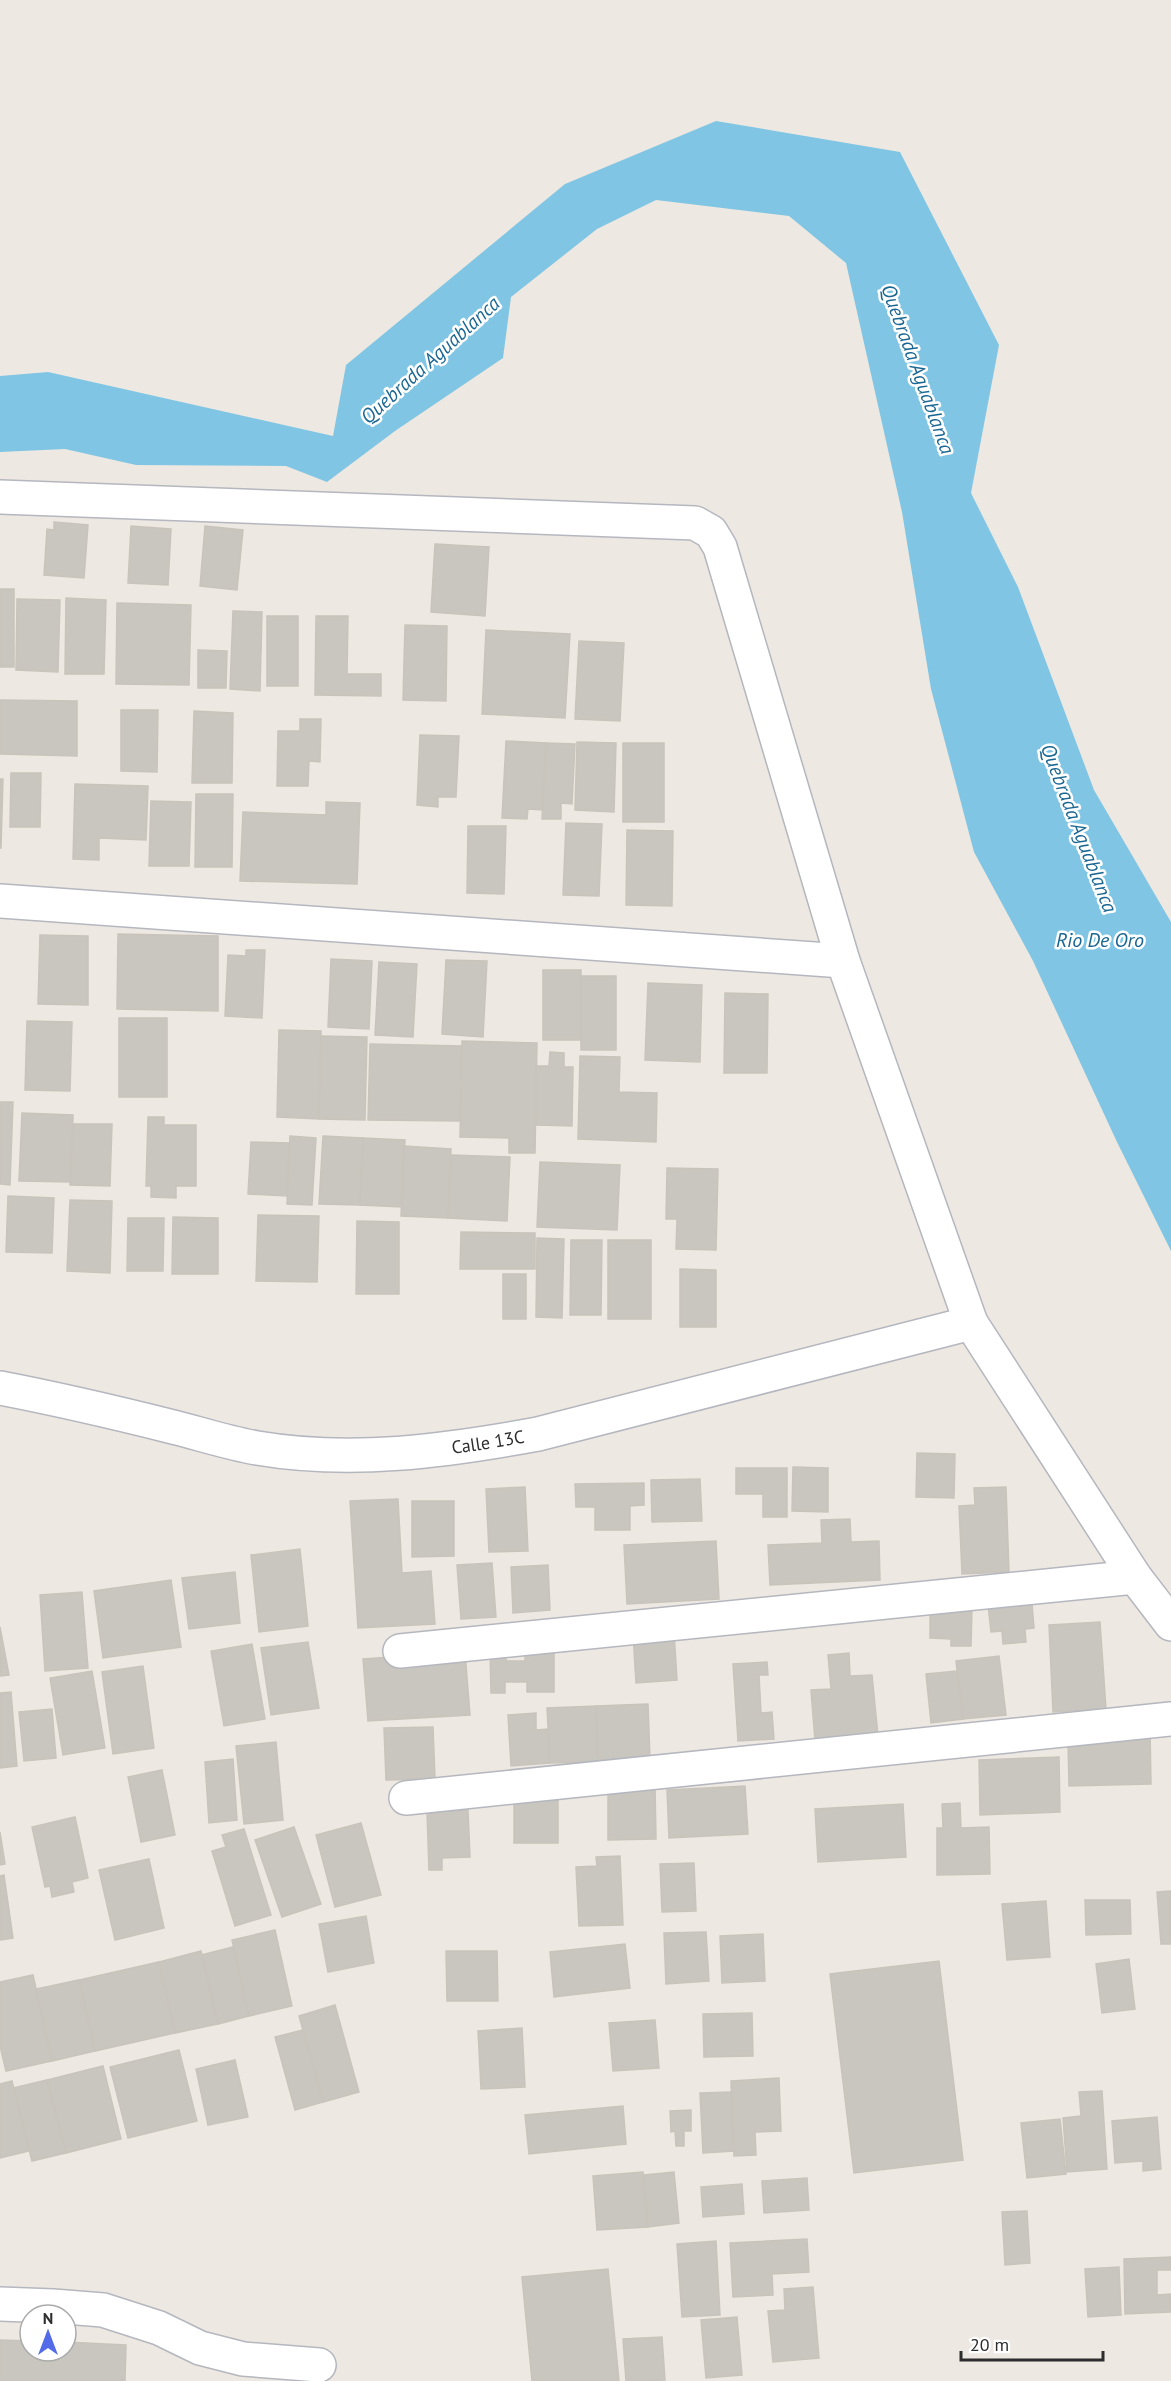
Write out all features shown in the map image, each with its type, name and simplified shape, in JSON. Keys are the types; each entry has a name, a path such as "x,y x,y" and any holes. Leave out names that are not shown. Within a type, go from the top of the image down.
{"street":[{"path":"0,497 694,523 711,532 720,547 843,961 971,1323 1135,1577 1171,1624"},
{"path":"0,901 843,961"},
{"name":"Calle 13C","path":"0,1388 68,1401 257,1448 321,1454 402,1454 467,1447 538,1434 971,1323"},
{"path":"400,1651 1135,1577"},
{"path":"406,1798 1171,1719"},
{"path":"0,2304 103,2310 159,2328 200,2348 243,2359 320,2364"}],"water":[{"name":"Rio De Oro","path":"716,121 900,152 999,345 971,493 1018,587 1094,790 1171,922 1171,1251 1117,1142 1033,961 974,852 931,689 902,512 846,263 789,216 656,200 597,229 511,297 503,358 395,431 327,482 286,466 136,465 65,449 0,452 0,376 48,372 333,436 346,365 565,184"}],"building":[{"path":"54,522 88,525 84,578 44,575 47,529 54,530"},
{"path":"131,526 171,529 168,585 128,583"},
{"path":"205,526 243,530 237,590 200,586"},
{"path":"435,544 489,547 485,616 431,612"},
{"path":"0,589 14,589 14,667 0,667"},
{"path":"66,598 106,600 104,674 65,674"},
{"path":"17,599 60,600 58,672 16,670"},
{"path":"117,603 191,605 189,685 116,684"},
{"path":"233,611 262,612 260,691 230,689"},
{"path":"267,616 298,616 298,686 267,686"},
{"path":"316,616 348,616 347,674 381,674 381,696 315,695"},
{"path":"405,625 447,626 446,701 403,700"},
{"path":"486,630 570,634 565,718 482,714"},
{"path":"579,641 624,643 620,721 575,719"},
{"path":"198,650 227,651 226,688 198,688"},
{"path":"0,700 77,701 77,756 0,754"},
{"path":"121,710 158,710 157,772 121,771"},
{"path":"194,711 233,713 232,783 192,783"},
{"path":"300,719 321,719 320,762 309,761 308,786 277,786 278,731 300,731"},
{"path":"420,735 459,736 456,797 438,797 438,807 417,805"},
{"path":"506,741 546,743 543,810 528,809 527,819 502,818"},
{"path":"577,742 616,743 614,812 575,810"},
{"path":"546,743 575,744 572,804 561,803 561,819 542,819"},
{"path":"623,743 664,743 664,822 623,822"},
{"path":"11,773 41,773 40,827 10,827"},
{"path":"0,779 3,779 1,848 0,848"},
{"path":"75,784 148,786 146,840 99,838 99,860 73,859"},
{"path":"196,794 233,794 232,867 195,867"},
{"path":"151,801 191,802 189,866 149,866"},
{"path":"326,802 360,803 357,884 240,881 243,812 326,815"},
{"path":"566,823 602,824 599,896 563,895"},
{"path":"468,826 506,826 504,894 467,893"},
{"path":"627,830 673,831 672,906 626,905"},
{"path":"118,934 218,936 218,1011 117,1009"},
{"path":"40,935 88,936 88,1005 38,1004"},
{"path":"246,950 265,950 262,1018 225,1016 228,955 246,956"},
{"path":"331,959 372,961 369,1029 328,1027"},
{"path":"446,960 487,961 483,1037 442,1034"},
{"path":"379,962 417,964 413,1037 375,1035"},
{"path":"543,970 581,970 581,1040 543,1040"},
{"path":"581,976 616,976 616,1050 581,1050"},
{"path":"648,983 702,985 700,1062 645,1060"},
{"path":"725,993 768,994 767,1073 724,1073"},
{"path":"119,1018 167,1018 167,1097 119,1097"},
{"path":"27,1021 72,1022 70,1091 25,1090"},
{"path":"279,1030 321,1031 319,1119 277,1117"},
{"path":"321,1036 367,1037 365,1120 319,1119"},
{"path":"462,1041 537,1043 535,1153 509,1153 509,1138 460,1137"},
{"path":"370,1044 462,1046 460,1121 368,1120"},
{"path":"550,1052 564,1053 564,1067 573,1067 572,1126 536,1125 536,1066 549,1066"},
{"path":"580,1056 620,1057 619,1092 657,1093 656,1142 578,1139"},
{"path":"0,1102 13,1102 10,1185 0,1184"},
{"path":"22,1113 73,1115 71,1182 19,1181"},
{"path":"148,1117 164,1117 164,1125 196,1125 196,1186 176,1186 176,1198 151,1197 151,1186 146,1186"},
{"path":"73,1124 112,1124 110,1186 70,1185"},
{"path":"290,1136 316,1138 312,1205 287,1204"},
{"path":"323,1136 363,1138 360,1205 319,1204"},
{"path":"363,1138 405,1140 402,1207 360,1205"},
{"path":"251,1142 289,1143 287,1196 248,1194"},
{"path":"404,1146 451,1149 448,1218 401,1216"},
{"path":"451,1155 510,1157 507,1221 448,1218"},
{"path":"540,1162 620,1165 617,1230 537,1227"},
{"path":"667,1168 718,1169 716,1250 676,1249 677,1219 666,1219"},
{"path":"8,1196 54,1198 52,1253 6,1252"},
{"path":"70,1200 112,1201 110,1273 67,1271"},
{"path":"258,1215 319,1216 317,1282 256,1281"},
{"path":"173,1217 218,1218 218,1274 172,1274"},
{"path":"128,1218 164,1218 163,1271 127,1271"},
{"path":"357,1221 399,1222 399,1294 356,1294"},
{"path":"461,1232 535,1233 535,1269 460,1269"},
{"path":"537,1238 564,1239 562,1318 536,1317"},
{"path":"571,1240 602,1240 601,1315 570,1315"},
{"path":"608,1240 651,1240 651,1319 608,1319"},
{"path":"680,1269 716,1270 716,1327 680,1327"},
{"path":"503,1274 526,1274 526,1319 503,1319"},
{"path":"917,1453 955,1454 954,1498 916,1497"},
{"path":"793,1467 828,1468 828,1512 792,1511"},
{"path":"736,1468 787,1468 787,1517 763,1517 763,1494 736,1494"},
{"path":"700,1479 702,1521 652,1522 651,1480"},
{"path":"644,1483 644,1505 630,1506 630,1530 595,1530 595,1507 576,1507 575,1484"},
{"path":"525,1487 528,1551 489,1552 486,1489"},
{"path":"1006,1487 1009,1572 962,1574 959,1506 975,1505 974,1488"},
{"path":"398,1499 402,1573 431,1571 435,1624 358,1628 350,1501"},
{"path":"412,1501 454,1501 454,1556 412,1557"},
{"path":"850,1519 851,1542 879,1541 880,1580 770,1585 768,1545 822,1543 821,1520"},
{"path":"716,1541 719,1599 627,1604 624,1545"},
{"path":"300,1549 308,1626 259,1632 251,1555"},
{"path":"492,1563 496,1617 461,1619 457,1565"},
{"path":"548,1565 550,1610 513,1613 511,1567"},
{"path":"235,1572 240,1623 189,1629 182,1578"},
{"path":"171,1580 181,1647 103,1658 94,1591"},
{"path":"82,1592 88,1668 45,1671 40,1595"},
{"path":"1031,1592 1034,1628 1025,1629 1026,1642 1003,1644 1002,1631 991,1632 987,1596"},
{"path":"930,1608 972,1608 971,1646 951,1646 951,1639 930,1638"},
{"path":"1100,1622 1106,1709 1053,1712 1049,1625"},
{"path":"0,1627 9,1675 0,1676"},
{"path":"674,1632 677,1680 636,1683 633,1634"},
{"path":"308,1642 319,1708 271,1715 261,1648"},
{"path":"252,1644 265,1719 224,1726 211,1651"},
{"path":"525,1646 554,1646 554,1692 527,1692 527,1682 505,1682 505,1693 491,1693 490,1650 506,1650 506,1661 525,1661"},
{"path":"465,1652 470,1715 368,1721 363,1659"},
{"path":"849,1653 850,1676 872,1675 878,1736 815,1741 811,1690 831,1689 828,1655"},
{"path":"999,1656 1006,1715 963,1719 956,1661"},
{"path":"767,1662 768,1675 759,1675 761,1713 772,1712 774,1739 738,1741 733,1664"},
{"path":"143,1666 154,1748 113,1754 102,1672"},
{"path":"92,1671 105,1748 63,1755 50,1678"},
{"path":"957,1671 963,1719 931,1723 926,1674"},
{"path":"11,1692 17,1766 0,1768 0,1693"},
{"path":"648,1704 650,1759 598,1762 596,1706"},
{"path":"596,1706 598,1762 550,1763 547,1708"},
{"path":"52,1709 56,1758 24,1761 19,1712"},
{"path":"536,1713 536,1730 548,1729 550,1763 511,1766 508,1715"},
{"path":"433,1727 435,1779 386,1780 384,1728"},
{"path":"1150,1728 1151,1784 1069,1786 1068,1741"},
{"path":"276,1742 283,1820 244,1824 236,1746"},
{"path":"1059,1757 1060,1812 980,1815 979,1760"},
{"path":"233,1759 237,1820 209,1823 205,1762"},
{"path":"162,1770 175,1835 141,1842 128,1777"},
{"path":"655,1785 656,1839 608,1840 608,1787"},
{"path":"745,1786 748,1834 669,1838 667,1790"},
{"path":"514,1791 558,1791 558,1843 514,1843"},
{"path":"960,1803 961,1828 989,1827 990,1874 937,1875 937,1828 943,1828 942,1804"},
{"path":"903,1804 906,1857 818,1862 815,1809"},
{"path":"468,1810 470,1857 442,1858 442,1870 429,1870 427,1812"},
{"path":"75,1817 88,1878 72,1882 74,1892 52,1897 50,1886 45,1887 32,1827"},
{"path":"361,1823 381,1895 335,1907 316,1835"},
{"path":"294,1827 321,1904 282,1917 255,1840"},
{"path":"244,1829 271,1915 235,1926 212,1851 226,1847 222,1835"},
{"path":"0,1832 5,1864 0,1865"},
{"path":"620,1856 623,1925 579,1926 576,1867 597,1866 596,1857"},
{"path":"149,1859 164,1928 115,1940 99,1870"},
{"path":"694,1863 696,1911 662,1912 660,1864"},
{"path":"4,1875 13,1938 0,1940 0,1876"},
{"path":"1171,1891 1171,1944 1161,1944 1157,1892"},
{"path":"1085,1900 1130,1900 1131,1934 1086,1935"},
{"path":"1046,1901 1050,1957 1007,1960 1002,1904"},
{"path":"366,1916 374,1963 328,1972 319,1924"},
{"path":"275,1930 292,2006 249,2016 232,1940"},
{"path":"706,1932 709,1981 666,1984 664,1933"},
{"path":"763,1934 765,1981 722,1983 720,1936"},
{"path":"625,1944 630,1988 554,1997 550,1952"},
{"path":"233,1947 249,2016 218,2024 201,1955"},
{"path":"201,1951 218,2024 175,2033 159,1962"},
{"path":"446,1951 497,1951 498,2001 447,2001"},
{"path":"1129,1959 1135,2009 1102,2013 1096,1964"},
{"path":"939,1961 963,2160 854,2173 830,1974"},
{"path":"159,1962 175,2033 95,2051 79,1980"},
{"path":"33,1975 52,2061 6,2071 0,2046 0,1982"},
{"path":"79,1980 95,2051 52,2061 36,1989"},
{"path":"335,2005 359,2092 323,2102 299,2016"},
{"path":"752,2013 753,2056 704,2057 703,2014"},
{"path":"655,2020 659,2068 613,2071 609,2023"},
{"path":"522,2028 525,2087 481,2089 478,2031"},
{"path":"303,2030 323,2102 295,2110 275,2037"},
{"path":"179,2050 197,2121 128,2138 110,2067"},
{"path":"235,2060 248,2117 208,2125 196,2069"},
{"path":"103,2066 121,2139 66,2153 47,2080"},
{"path":"779,2078 781,2131 755,2132 756,2155 734,2156 731,2081"},
{"path":"47,2080 66,2153 32,2161 13,2088"},
{"path":"12,2081 29,2151 0,2158 0,2084"},
{"path":"1102,2091 1107,2169 1067,2172 1063,2118 1081,2116 1079,2092"},
{"path":"731,2092 734,2151 703,2153 700,2093"},
{"path":"623,2106 626,2144 529,2154 525,2115"},
{"path":"691,2110 691,2131 684,2131 684,2146 676,2146 675,2131 671,2132 670,2111"},
{"path":"1157,2117 1161,2169 1143,2171 1143,2161 1115,2163 1112,2121"},
{"path":"1060,2119 1066,2174 1027,2178 1021,2123"},
{"path":"643,2172 648,2227 597,2230 593,2176"},
{"path":"674,2172 679,2223 648,2227 644,2175"},
{"path":"807,2178 809,2210 764,2213 762,2181"},
{"path":"742,2184 744,2214 703,2217 701,2187"},
{"path":"1027,2211 1030,2263 1005,2265 1002,2212"},
{"path":"807,2239 809,2272 772,2274 773,2295 733,2297 730,2243"},
{"path":"716,2241 720,2315 682,2317 677,2244"},
{"path":"1171,2257 1171,2270 1157,2270 1157,2295 1171,2294 1171,2312 1125,2314 1124,2259"},
{"path":"1119,2267 1121,2315 1088,2317 1085,2269"},
{"path":"608,2269 619,2381 532,2381 522,2277"},
{"path":"813,2287 819,2358 773,2362 768,2311 785,2310 784,2289"},
{"path":"737,2317 742,2375 706,2378 701,2320"},
{"path":"662,2337 665,2380 626,2381 623,2339"},
{"path":"0,2340 18,2341 18,2363 78,2363 78,2343 126,2345 125,2381 0,2381"}],"water label":[{"name":"Quebrada Aguablanca","path":"430,360"},
{"name":"Quebrada Aguablanca","path":"918,369"},
{"name":"Quebrada Aguablanca","path":"1079,828"}]}
